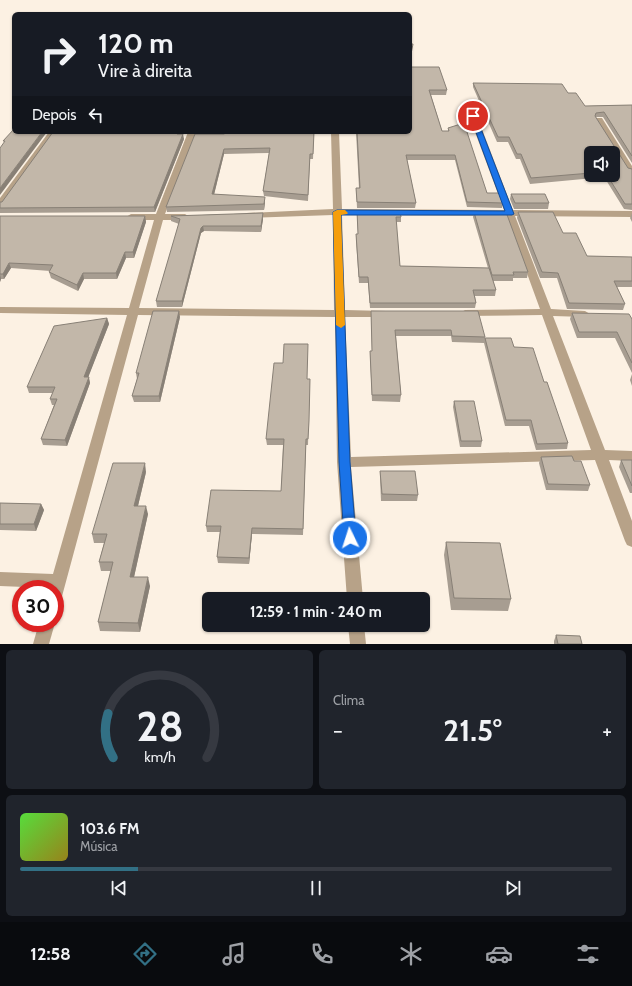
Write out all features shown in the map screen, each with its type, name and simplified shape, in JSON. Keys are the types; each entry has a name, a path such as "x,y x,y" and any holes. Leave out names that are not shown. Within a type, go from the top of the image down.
{"street":[{"path":"473,116 632,541"},
{"path":"599,120 632,172"},
{"path":"0,204 52,134"},
{"path":"59,580 159,218 191,134"},
{"path":"335,134 344,462 353,592"},
{"path":"237,215 337,212 632,214"},
{"path":"120,217 159,218 198,216"},
{"path":"0,310 396,314"},
{"path":"451,313 546,312 597,315"},
{"path":"344,462 600,454 632,456"},
{"path":"0,579 12,581"},
{"path":"41,644 44,632"},
{"path":"357,632 358,644"}],"building":[{"path":"412,67 439,67 447,90 429,90 442,131 449,131 448,128 464,123 487,193 499,193 503,203 467,202 455,155 406,155 416,203 357,202 356,188 360,188 357,134 412,134"},
{"path":"473,83 562,84 568,93 576,93 585,106 632,105 632,156 604,112 596,113 595,116 614,146 584,146 584,174 531,178 521,154 517,154 509,137 498,137"},
{"path":"12,131 12,134 40,134 0,188 0,148 5,141 3,141"},
{"path":"52,134 183,134 154,207 0,208 0,202 2,202"},
{"path":"195,134 314,134 313,154 310,154 308,195 263,191 270,148 224,149 212,194 265,197 264,204 166,207"},
{"path":"620,155 628,168 632,169 632,204 625,204 611,182 620,182"},
{"path":"511,194 545,194 549,203 515,203"},
{"path":"357,211 400,211 401,217 396,217 400,266 489,268 496,290 473,290 476,303 370,303 368,277 359,277 356,234 358,234"},
{"path":"474,212 506,212 528,272 513,272 514,275 492,275"},
{"path":"518,212 553,212 563,233 576,233 587,256 632,257 632,281 614,281 625,304 569,303 558,273 542,272"},
{"path":"263,213 261,226 203,226 201,228 182,301 156,301 180,219 171,216"},
{"path":"0,216 145,216 133,252 125,252 116,273 83,273 77,285 49,272 53,265 9,263 3,274 0,274"},
{"path":"153,311 179,311 159,396 132,396 139,373 136,373"},
{"path":"371,311 478,311 485,337 452,336 451,330 395,330 401,395 372,395 370,351 372,351"},
{"path":"572,313 629,314 632,319 632,363 617,332 579,332"},
{"path":"107,318 84,377 89,377 65,440 41,439 57,399 50,399 55,387 27,387 54,326"},
{"path":"485,338 511,338 514,347 533,348 544,382 547,382 568,443 537,444 531,420 506,420"},
{"path":"284,344 308,344 307,379 310,379 309,421 308,439 306,439 303,529 252,528 249,558 217,557 221,526 206,526 211,490 281,491 284,439 266,439 274,363 283,363"},
{"path":"454,401 474,401 482,441 461,441"},
{"path":"572,456 574,461 581,461 590,485 548,484 541,457"},
{"path":"621,460 632,460 632,486"},
{"path":"113,463 145,463 134,506 146,506 130,577 148,577 138,623 98,622 113,562 99,562 107,534 92,534"},
{"path":"380,471 415,471 418,495 382,494"},
{"path":"0,503 41,504 34,524 0,524"},
{"path":"446,542 500,543 511,599 454,598"},
{"path":"556,635 580,636 582,644 558,644"}],"slow traffic":[{"path":"341,325 337,212 345,213"}],"route":[{"path":"350,538 344,462 337,212 510,214 473,116"}]}
